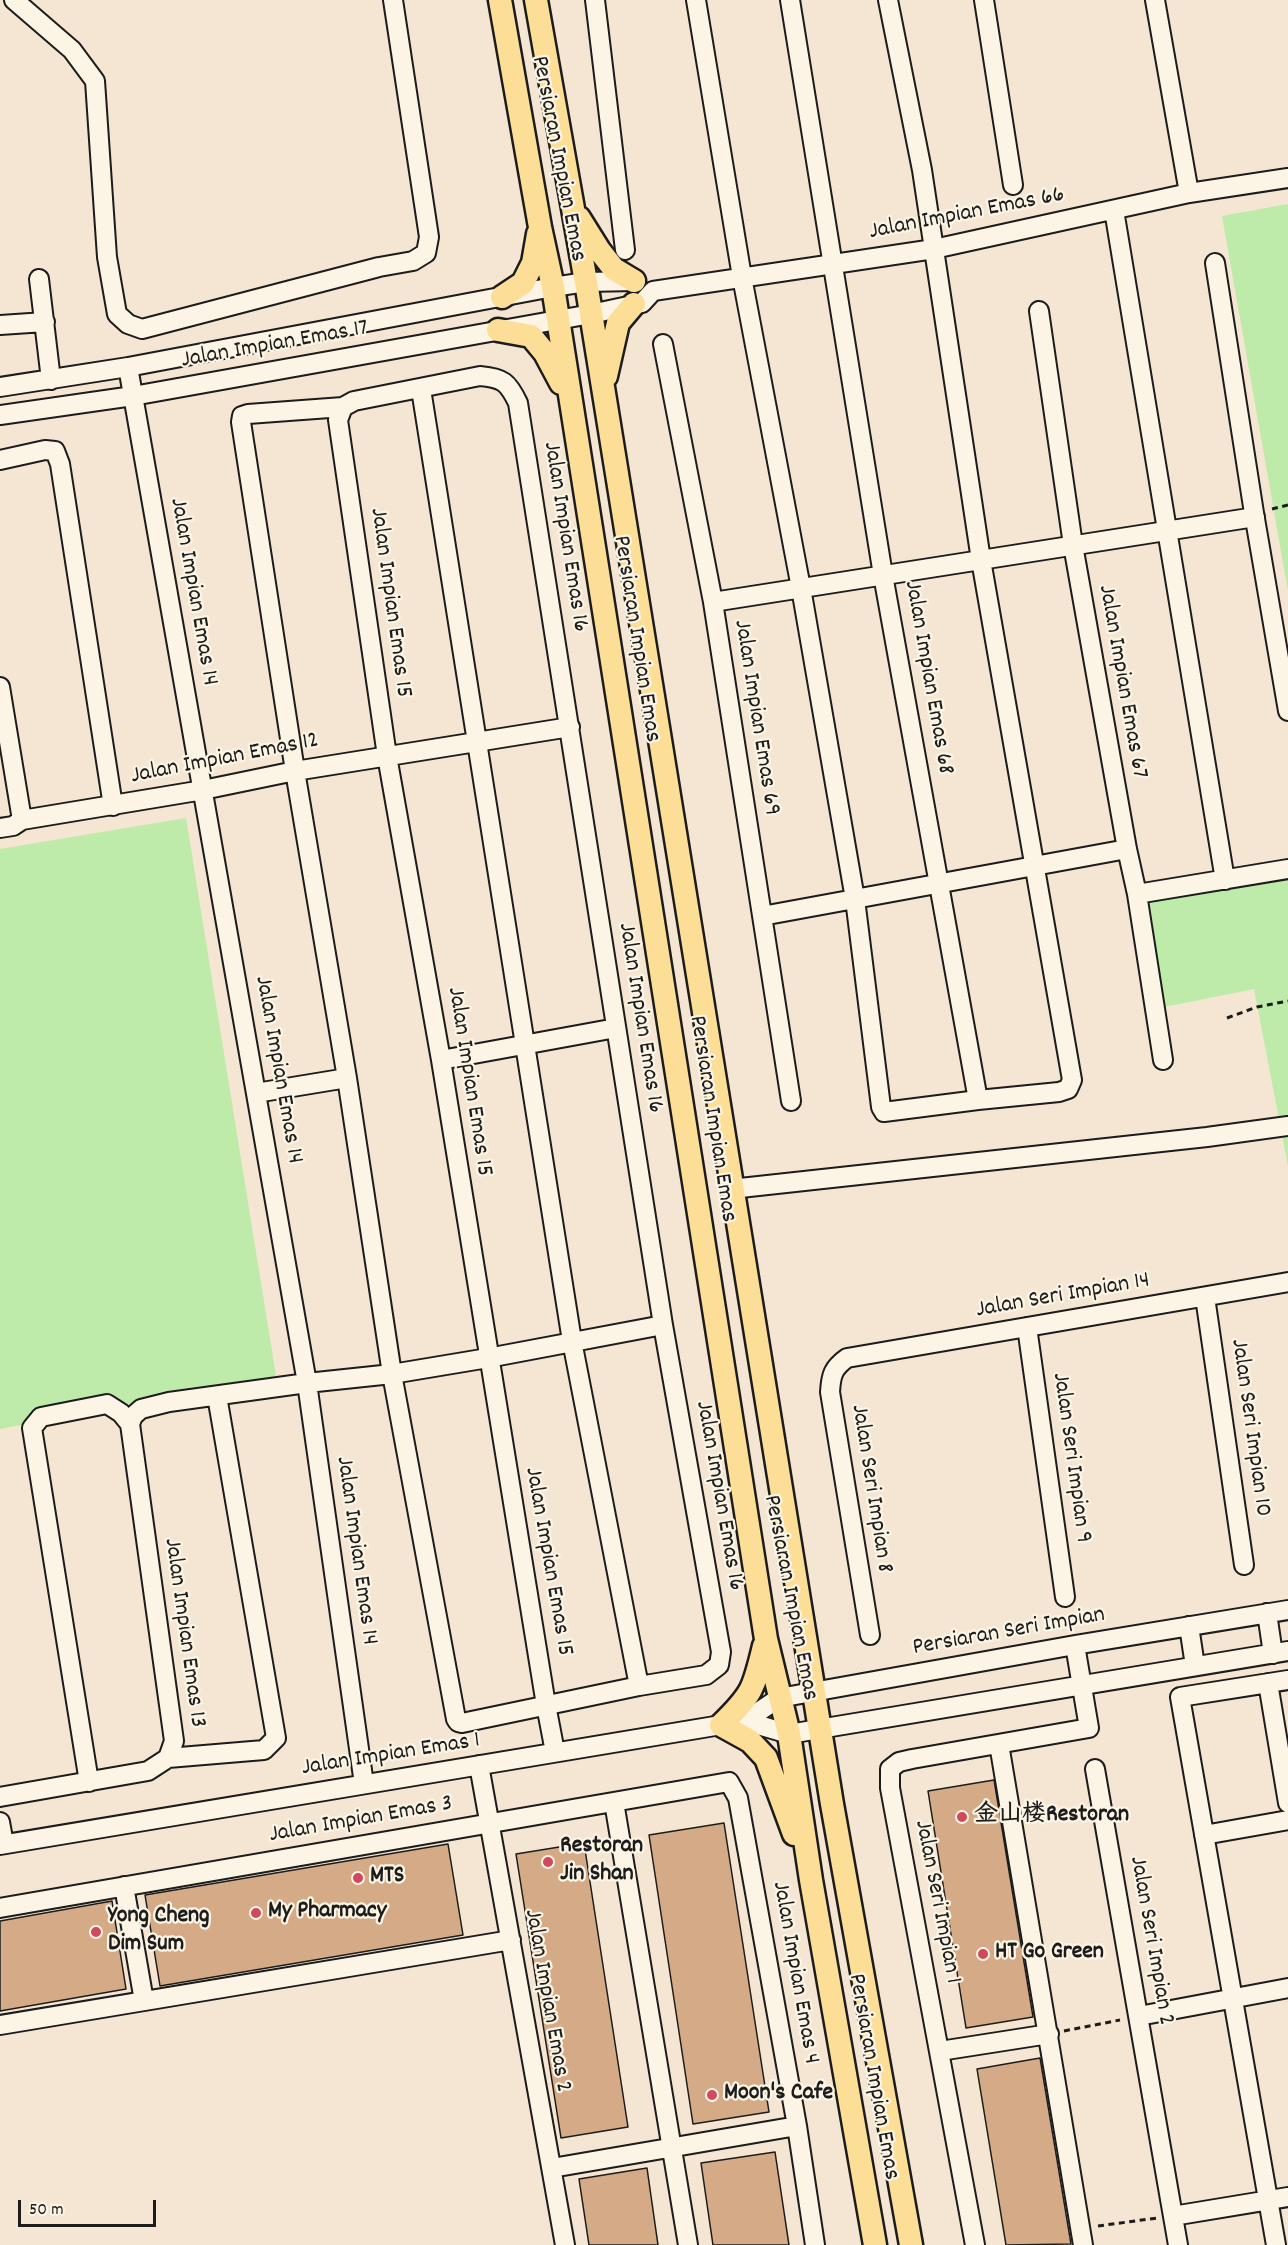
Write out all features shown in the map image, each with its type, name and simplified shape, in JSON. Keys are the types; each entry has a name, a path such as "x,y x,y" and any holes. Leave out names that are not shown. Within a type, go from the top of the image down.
{"main road":[{"name":"Persiaran Impian Emas","path":"500,0 540,227 554,287 570,404 765,1639 789,1734 811,1880 874,2245"},
{"name":"Persiaran Impian Emas","path":"536,0 586,282 602,393 832,1804 911,2245"},
{"path":"573,209 614,269 644,286"},
{"path":"502,297 523,283 533,263 540,227"},
{"path":"602,393 618,323 634,304"},
{"path":"498,330 531,336 545,352 570,404"},
{"path":"765,1639 754,1687 744,1703 721,1725 750,1742 766,1758 811,1880"}],"street":[{"path":"14,0 72,50 95,81 107,257 117,314 128,324 142,329 379,267 413,261 426,253 429,237 393,0"},
{"path":"595,0 626,250"},
{"path":"696,0 742,277 801,588 855,899 880,1107 884,1112 1059,1092 1068,1089 1072,1080 981,560 922,170 888,0"},
{"name":"Jalan Impian Emas 68","path":"790,0 883,575 978,1100"},
{"path":"984,0 1013,185"},
{"path":"1155,0 1189,193"},
{"name":"Jalan Impian Emas 66","path":"554,287 586,282 644,286 742,277 832,265 934,249 1189,193 1288,178"},
{"path":"1114,210 1224,880"},
{"path":"1215,263 1288,711"},
{"path":"39,279 51,380"},
{"name":"Jalan Impian Emas 66","path":"558,319 642,303 644,286"},
{"name":"Jalan Impian Emas 17","path":"0,387 128,367 554,287"},
{"name":"Jalan Impian Emas 67","path":"1039,311 1073,545 1137,894 1163,1060"},
{"name":"Jalan Impian Emas 17","path":"0,416 133,396 558,319"},
{"path":"0,325 45,322"},
{"name":"Jalan Impian Emas 69","path":"663,344 713,602 791,1101"},
{"name":"Jalan Impian Emas 14","path":"128,367 307,1383 364,1784"},
{"name":"Jalan Impian Emas 16","path":"295,771 241,422 242,416 248,414 341,414 354,401 480,376 494,377 506,382 518,403 663,1325 722,1652 719,1665 706,1676 639,1686 458,1722 392,1374"},
{"path":"421,389 572,1341 639,1686"},
{"name":"Jalan Impian Emas 15","path":"341,414 387,756 441,1060 488,1358 555,1752"},
{"path":"0,460 45,450 55,451 60,464 113,806"},
{"path":"713,602 1255,517"},
{"path":"0,687 22,820"},
{"name":"Jalan Impian Emas 12","path":"0,828 13,826 22,820 203,790 295,771 570,727"},
{"path":"295,771 347,1078 392,1374"},
{"path":"762,916 1127,849"},
{"path":"1137,894 1288,869"},
{"path":"441,1060 616,1028"},
{"path":"256,1094 347,1078"},
{"path":"732,1189 1207,1137 1288,1126"},
{"name":"Jalan Seri Impian 14","path":"847,1358 1288,1282"},
{"name":"Jalan Seri Impian 10","path":"1205,1297 1244,1565"},
{"path":"130,1424 133,1416 141,1409 169,1402 392,1374 663,1325"},
{"name":"Jalan Seri Impian 9","path":"1027,1327 1065,1597"},
{"name":"Jalan Seri Impian 8","path":"847,1358 836,1366 831,1377 830,1392 870,1635"},
{"path":"168,1758 264,1750 276,1738 217,1396"},
{"path":"89,1782 32,1428 41,1417 107,1404 121,1413 130,1424"},
{"name":"Jalan Impian Emas 13","path":"0,1797 148,1771 168,1758 174,1741 130,1424"},
{"name":"Persiaran Seri Impian","path":"745,1721 779,1698 1288,1610"},
{"path":"789,1734 1280,1652 1267,1613"},
{"path":"1189,1626 1195,1666"},
{"path":"1076,1645 1082,1685"},
{"path":"1276,2245 1180,1697 1288,1680"},
{"path":"1268,1683 1288,1803"},
{"name":"Jalan Seri Impian 1","path":"975,2245 890,1788 890,1769 899,1762 912,1759 1089,1728 1082,1685"},
{"name":"Jalan Impian Emas 1","path":"2,1845 745,1721 789,1734"},
{"path":"999,1744 1081,2237"},
{"name":"Jalan Impian Emas 2","path":"479,1766 565,2245"},
{"name":"Jalan Seri Impian 2","path":"1095,1769 1178,2245"},
{"name":"Jalan Impian Emas 3","path":"0,1908 729,1782"},
{"name":"Jalan Impian Emas 4","path":"729,1782 738,1798 797,2126 815,2245"},
{"path":"614,1802 688,2245"},
{"path":"1204,1835 1288,1820"},
{"path":"0,1822 2,1845"},
{"path":"124,1886 144,2001"},
{"path":"0,2025 511,1940"},
{"path":"1139,2016 1288,1988"},
{"path":"940,2051 1048,2034"},
{"path":"552,2168 797,2126"},
{"path":"1173,2216 1288,2197"}],"path":[{"path":"1227,1018 1257,1007 1288,1001"},
{"path":"1048,2034 1139,2016"},
{"path":"1081,2237 1173,2216"}],"green space":[{"path":"1288,204 1288,591 1222,216"},
{"path":"186,818 276,1376 0,1429 0,849"},
{"path":"1288,874 1288,1166 1254,989 1164,1007 1147,897"}],"building":[{"path":"994,1780 1033,2017 966,2028 928,1791"},
{"path":"724,1823 769,2112 693,2124 649,1835"},
{"path":"584,1843 628,2127 561,2138 516,1854"},
{"path":"448,1844 463,1935 160,1986 145,1895"},
{"path":"112,1901 126,1989 0,2011 0,1921"},
{"path":"1040,2058 1071,2244 1006,2245 977,2069"},
{"path":"775,2152 789,2245 713,2245 701,2163"},
{"path":"647,2168 658,2245 589,2245 579,2179"}],"place":[{"name":"金山楼Restoran","path":"962,1817"},
{"name":"Restoran Jin Shan","path":"548,1862"},
{"name":"MTS","path":"358,1878"},
{"name":"My Pharmacy","path":"256,1913"},
{"name":"Yong Cheng Dim Sum","path":"96,1932"},
{"name":"HT Go Green","path":"983,1954"},
{"name":"Moon's Cafe","path":"712,2095"}]}
